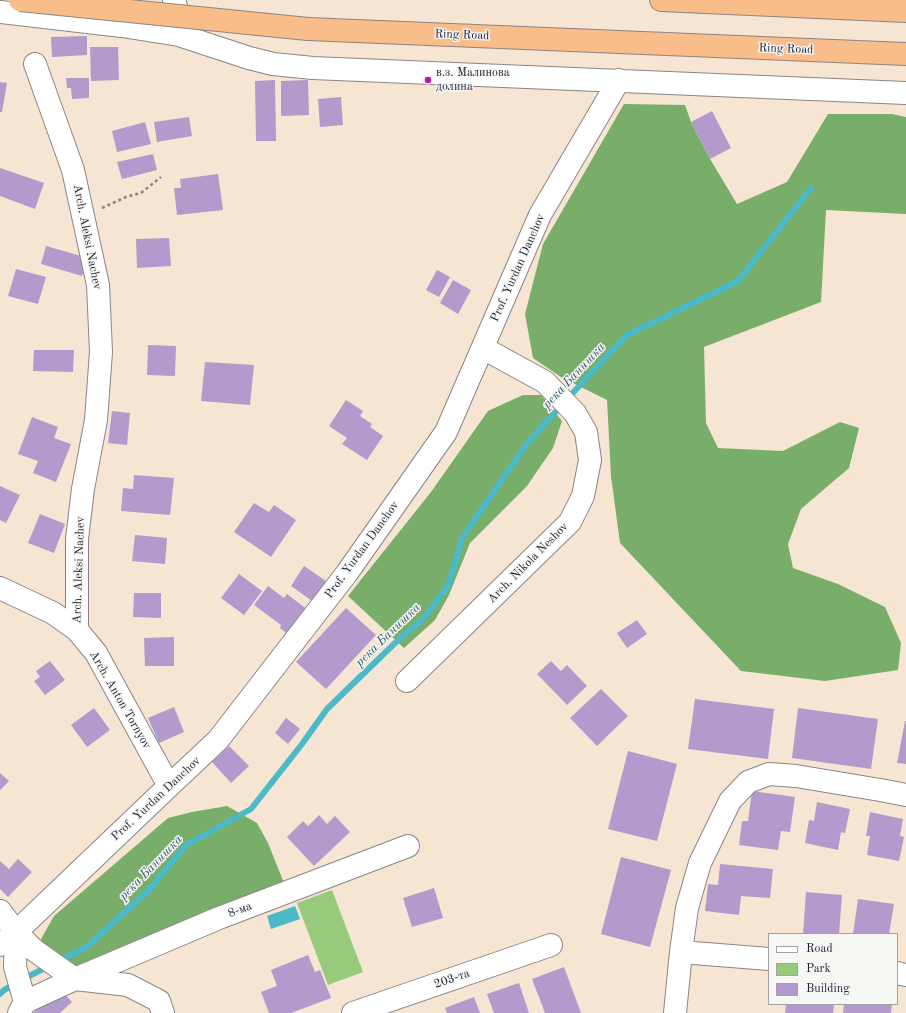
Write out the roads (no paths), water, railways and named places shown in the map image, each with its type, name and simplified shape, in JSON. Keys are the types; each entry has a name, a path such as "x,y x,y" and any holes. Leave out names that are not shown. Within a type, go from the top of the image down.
{"highway":[{"name":"Ring Road","path":"20,0 308,29 906,54"},
{"path":"661,0 906,11"}],"street":[{"path":"174,0 180,20 187,29 196,37 211,46"},
{"path":"0,12 122,26 179,35 249,58 273,64 313,68 906,93"},
{"name":"Arch. Aleksi Nachev","path":"35,64 73,170 98,286 101,352 96,420 83,489 77,539 77,630"},
{"name":"Prof. Yurdan Danchov","path":"8,938 218,740 347,574 446,432 540,215 619,80"},
{"name":"Arch. Nikola Neshov","path":"407,681 570,522 583,496 590,460 586,432 575,413 545,382 483,348"},
{"name":"Arch. Anton Tornyov","path":"0,588 53,613 77,630 96,653 168,786"},
{"path":"675,1013 687,908 700,862 730,801 748,782 769,774 796,776 906,795"},
{"name":"8-ма","path":"22,1008 75,979 219,918 408,846"},
{"path":"0,912 15,967 22,1008"},
{"path":"8,938 34,950 75,979 128,985 158,1001 163,1013"},
{"name":"203-та","path":"353,1013 551,945"},
{"path":"681,952 768,959"}],"water":[{"path":"295,906 300,919 271,929 267,916"}],"waterway":[{"name":"река Банишка","path":"57,962 88,946 150,889 186,845 251,809 302,744 327,709 394,644 424,618 449,584 462,538 528,442 627,335 738,281 811,188"},
{"name":"река Банишка","path":"23,979 49,966"},
{"name":"река Банишка","path":"0,994 15,984"}],"place":[{"name":"в.з. Малинова долина","path":"428,80"}]}
